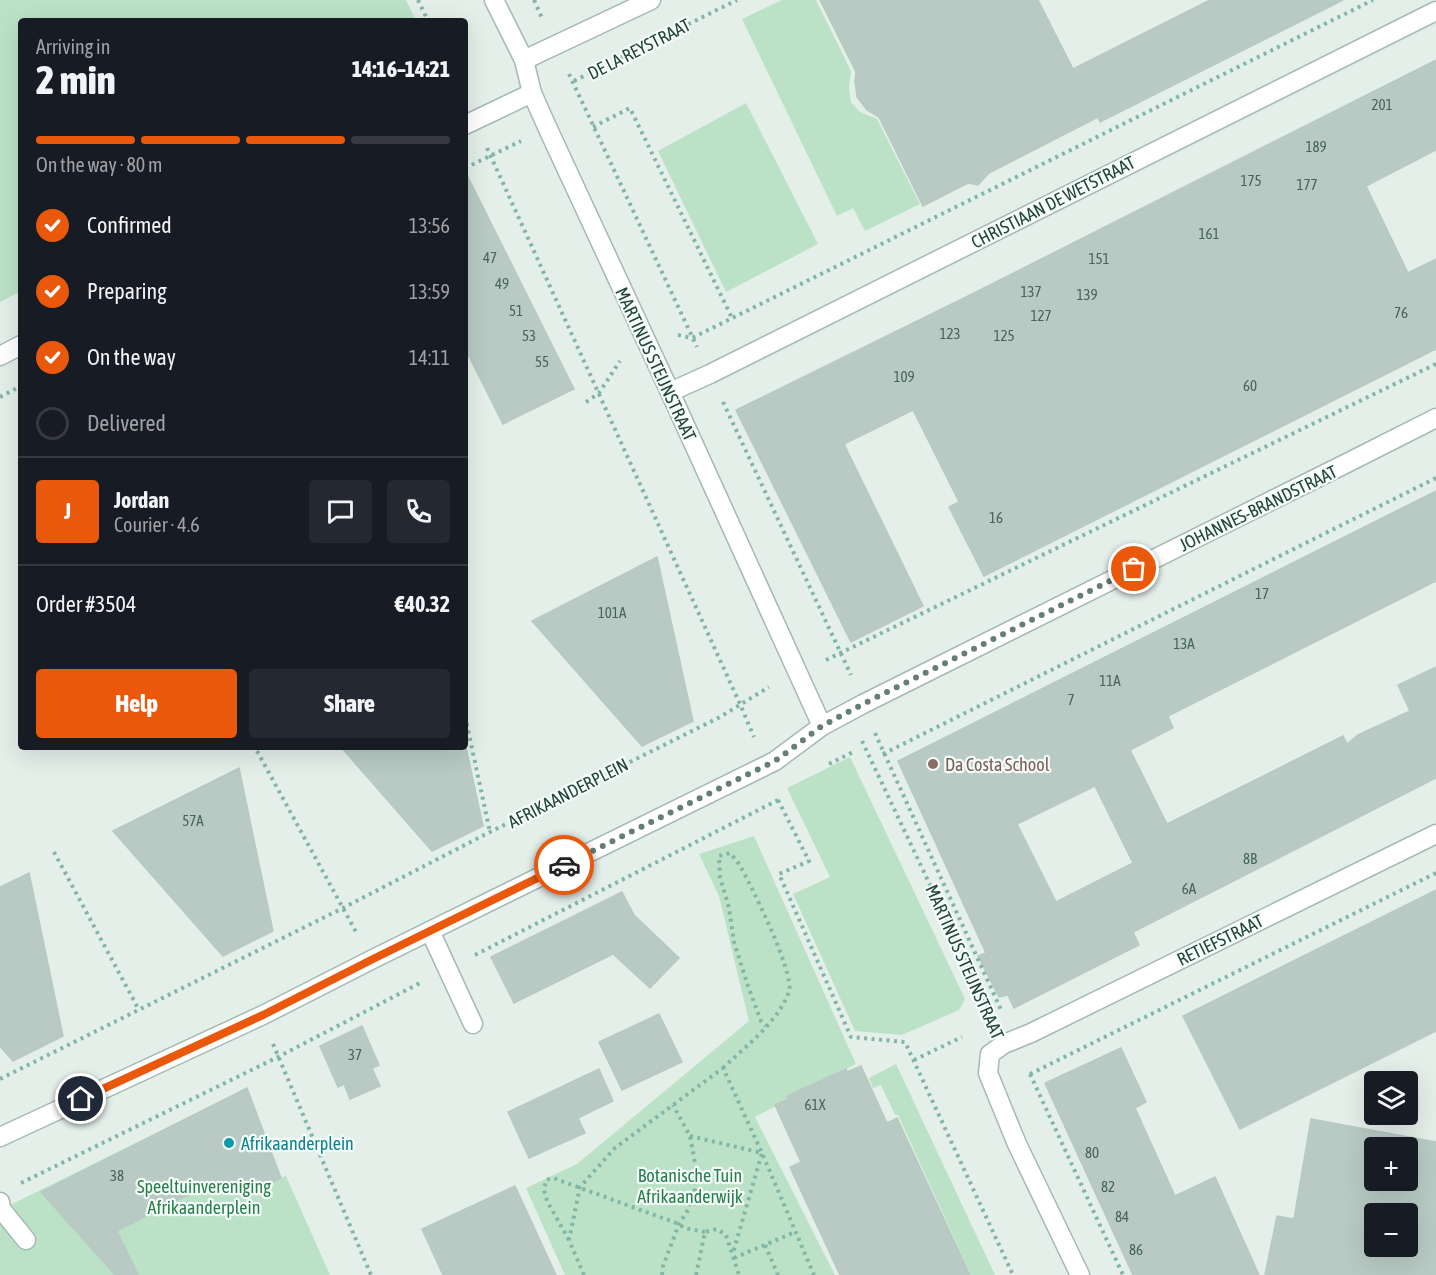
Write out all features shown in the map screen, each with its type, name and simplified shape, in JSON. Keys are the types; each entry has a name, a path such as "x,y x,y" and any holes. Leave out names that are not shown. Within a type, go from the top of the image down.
{"street":[{"name":"MARTINUS STEIJNSTRAAT","path":"494,0 524,60 532,93 822,726"},
{"path":"524,60 651,0"},
{"name":"CHRISTIAAN DE WETSTRAAT","path":"670,392 1436,11"},
{"path":"468,124 532,93"},
{"path":"0,356 18,347"},
{"name":"JOHANNES-BRANDSTRAAT","path":"822,726 1436,418"},
{"path":"0,1137 263,1015 775,761 822,726"},
{"name":"RETIEFSTRAAT","path":"1004,1044 1031,1033 1436,834"},
{"path":"430,931 473,1024"},
{"name":"MARTINUS STEIJNSTRAAT","path":"1004,1044 990,1054 988,1073 1017,1144 1080,1275"},
{"path":"5,1195 1,1209 26,1240"}],"path":[{"path":"418,0 427,18"},
{"name":"DE LA REYSTRAAT","path":"574,82 737,0"},
{"name":"CHRISTIAAN DE WETSTRAAT","path":"692,338 1373,0"},
{"path":"565,66 700,353"},
{"path":"593,127 630,108 732,318"},
{"path":"468,167 530,137"},
{"path":"483,139 755,740"},
{"path":"670,334 692,338"},
{"path":"586,402 599,393 623,357"},
{"path":"840,653 1436,364"},
{"path":"0,397 18,388"},
{"path":"722,399 855,684"},
{"path":"883,754 1436,478"},
{"name":"AFRIKAANDERPLEIN","path":"0,1079 720,717 770,686"},
{"name":"MARTINUS STEIJNSTRAAT","path":"849,711 1004,1044"},
{"path":"468,730 490,832"},
{"name":"MARTINUS STEIJNSTRAAT","path":"875,741 1004,1017"},
{"path":"257,752 363,945 373,959 392,969 403,991"},
{"path":"5,1195 778,800 809,861 779,874 851,1037 905,1042 1012,1275"},
{"path":"54,852 139,1010"},
{"path":"569,1239 580,1187 615,1148 723,1068 766,1026 783,1005 790,988 784,962 758,901 738,861 730,853 719,856 720,877 729,908 734,942 744,975 761,1021 766,1026"},
{"name":"RETIEFSTRAAT","path":"1123,1275 1030,1074 1436,873"},
{"path":"263,1015 278,1057 371,1275"},
{"path":"914,1060 966,1035"},
{"path":"723,1068 814,1275"},
{"path":"662,1275 663,1266 679,1224 688,1210 695,1189 695,1163 690,1136 673,1105"},
{"path":"690,1136 762,1153"},
{"path":"733,1253 762,1153"},
{"path":"584,1275 569,1239 547,1201 544,1190 546,1180 554,1178 580,1187 679,1224 684,1228 705,1232 717,1229 726,1235 739,1275"},
{"path":"696,1275 705,1232"},
{"path":"734,1258 795,1232"},
{"path":"765,1245 778,1275"}],"green space":[{"path":"0,0 406,0 415,18 18,18 18,293 0,302"},
{"path":"782,0 816,0 851,71 849,89 851,102 860,112 877,119 920,204 865,231 853,208 837,216 742,19"},
{"path":"746,103 818,244 726,292 658,151"},
{"path":"850,757 965,999 959,1010 902,1035 855,1031 793,894 830,877 787,788"},
{"name":"Botanische Tuin Afrikaanderwijk","path":"754,836 856,1064 755,1117 835,1275 565,1275 526,1188 577,1164 749,1021 719,896 699,854"},
{"path":"896,1064 995,1275 971,1275 898,1115 895,1115 881,1085 873,1088 869,1078"},
{"name":"Speeltuinvereniging Afrikaanderplein","path":"247,1088 281,1178 286,1176 330,1275 0,1275 0,1210"}],"building":[{"path":"820,0 1038,0 1073,69 1210,0 1343,0 1100,122 1098,117 989,173 978,185 968,183 923,206 879,117 867,110 857,97 856,72"},
{"path":"1436,60 1436,150 1366,186 1408,273 1436,259 1436,349 984,576 949,507 959,502 913,410 844,444 923,606 851,642 736,410"},
{"path":"468,177 574,389 503,424 468,354"},
{"path":"1436,491 1436,581 1168,716 1173,728 1130,750 1167,824 1343,736 1347,744 1358,735 1410,711 1398,685 1436,667 1436,778 1133,932 1139,945 1014,1008 1008,995 999,997 978,956 986,953 898,761","holes":["1095,786 1133,863 1056,902 1017,824"]},
{"path":"657,557 693,721 642,746 532,621"},
{"path":"344,750 467,750 483,826 432,851"},
{"path":"239,768 273,931 223,956 113,831"},
{"path":"29,873 63,1036 13,1061 0,1046 0,887"},
{"path":"1436,890 1436,1031 1240,1129 1183,1016"},
{"path":"622,892 634,915 679,958 650,988 613,954 514,1003 491,957"},
{"path":"659,1014 682,1062 622,1090 599,1042"},
{"path":"362,1026 379,1065 372,1068 380,1086 350,1099 344,1084 338,1087 320,1046"},
{"path":"1121,1048 1146,1102 1135,1108 1175,1196 1215,1177 1259,1275 1133,1275 1045,1083"},
{"path":"861,1066 887,1123 897,1118 970,1275 840,1275 790,1167 801,1162 775,1105 789,1099 787,1096 846,1069 847,1072"},
{"path":"599,1069 613,1101 578,1118 585,1133 529,1158 508,1112"},
{"path":"247,1088 281,1178 251,1193 244,1179 186,1196 117,1231 138,1275 115,1275 41,1192"},
{"path":"1311,1119 1409,1137 1364,1137 1364,1191 1418,1191 1418,1139 1436,1142 1436,1275 1265,1275 1277,1216 1294,1219"},
{"path":"515,1186 556,1275 443,1275 422,1229"}],"way so far":[{"path":"564,865 775,761 822,726 863,704 1134,569"}],"place":[{"name":"Da Costa School","path":"933,764"},
{"name":"Afrikaanderplein","path":"229,1143"}],"route":[{"path":"81,1099 263,1015 564,865"}]}
